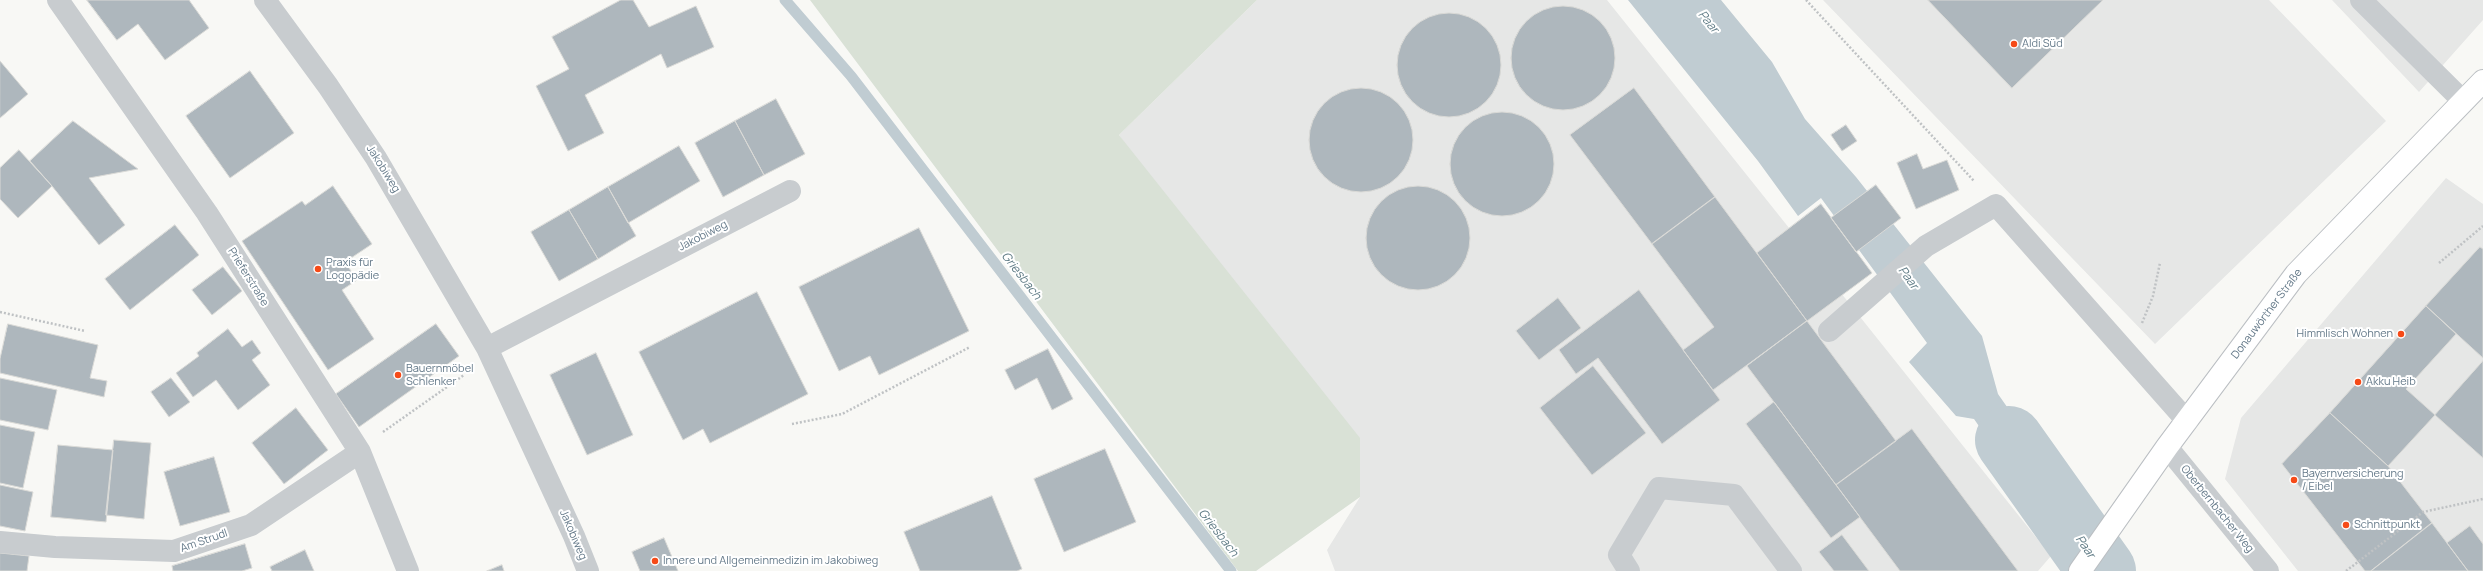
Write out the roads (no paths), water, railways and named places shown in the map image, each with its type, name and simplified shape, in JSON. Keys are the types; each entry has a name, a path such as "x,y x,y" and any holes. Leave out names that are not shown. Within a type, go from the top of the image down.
{"main road":[{"name":"Donauwörther Straße","path":"2080,571 2118,520 2167,448 2296,274 2483,81"}],"street":[{"name":"Prieferstraße","path":"58,0 207,213 360,452 408,571"},
{"name":"Jakobiweg","path":"265,0 328,86 376,158 491,357 574,536 588,571"},
{"path":"2361,0 2463,101"},
{"name":"Jakobiweg","path":"491,357 790,191"},
{"path":"1829,330 1926,246 1996,205 2187,421"},
{"name":"Oberbernbacher Weg","path":"2167,448 2268,571"},
{"name":"Am Strudl","path":"0,542 55,547 174,551 251,525 360,452"},
{"path":"1629,571 1619,556 1659,488 1734,495 1791,571"}],"water":[{"path":"1628,0 1721,0 1772,62 1805,119 1856,177 1982,336 1998,394 2073,501 2053,532 1974,419 1956,416 1909,362 1927,343 1821,198 1798,216 1758,161"}],"waterway":[{"name":"Griesbach","path":"785,0 851,76 1231,571"},
{"name":"Paar","path":"2009,440 2102,571"}],"place":[{"name":"Aldi Süd","path":"2014,44"},
{"name":"Praxis für Logopädie","path":"318,269"},
{"name":"Himmlisch Wohnen","path":"2401,334"},
{"name":"Bauernmöbel Schlenker","path":"398,375"},
{"name":"Akku Heib","path":"2358,382"},
{"name":"Bayernversicherung / Eibel","path":"2294,480"},
{"name":"Schnittpunkt","path":"2346,525"},
{"name":"Innere und Allgemeinmedizin im Jakobiweg","path":"655,561"}]}
